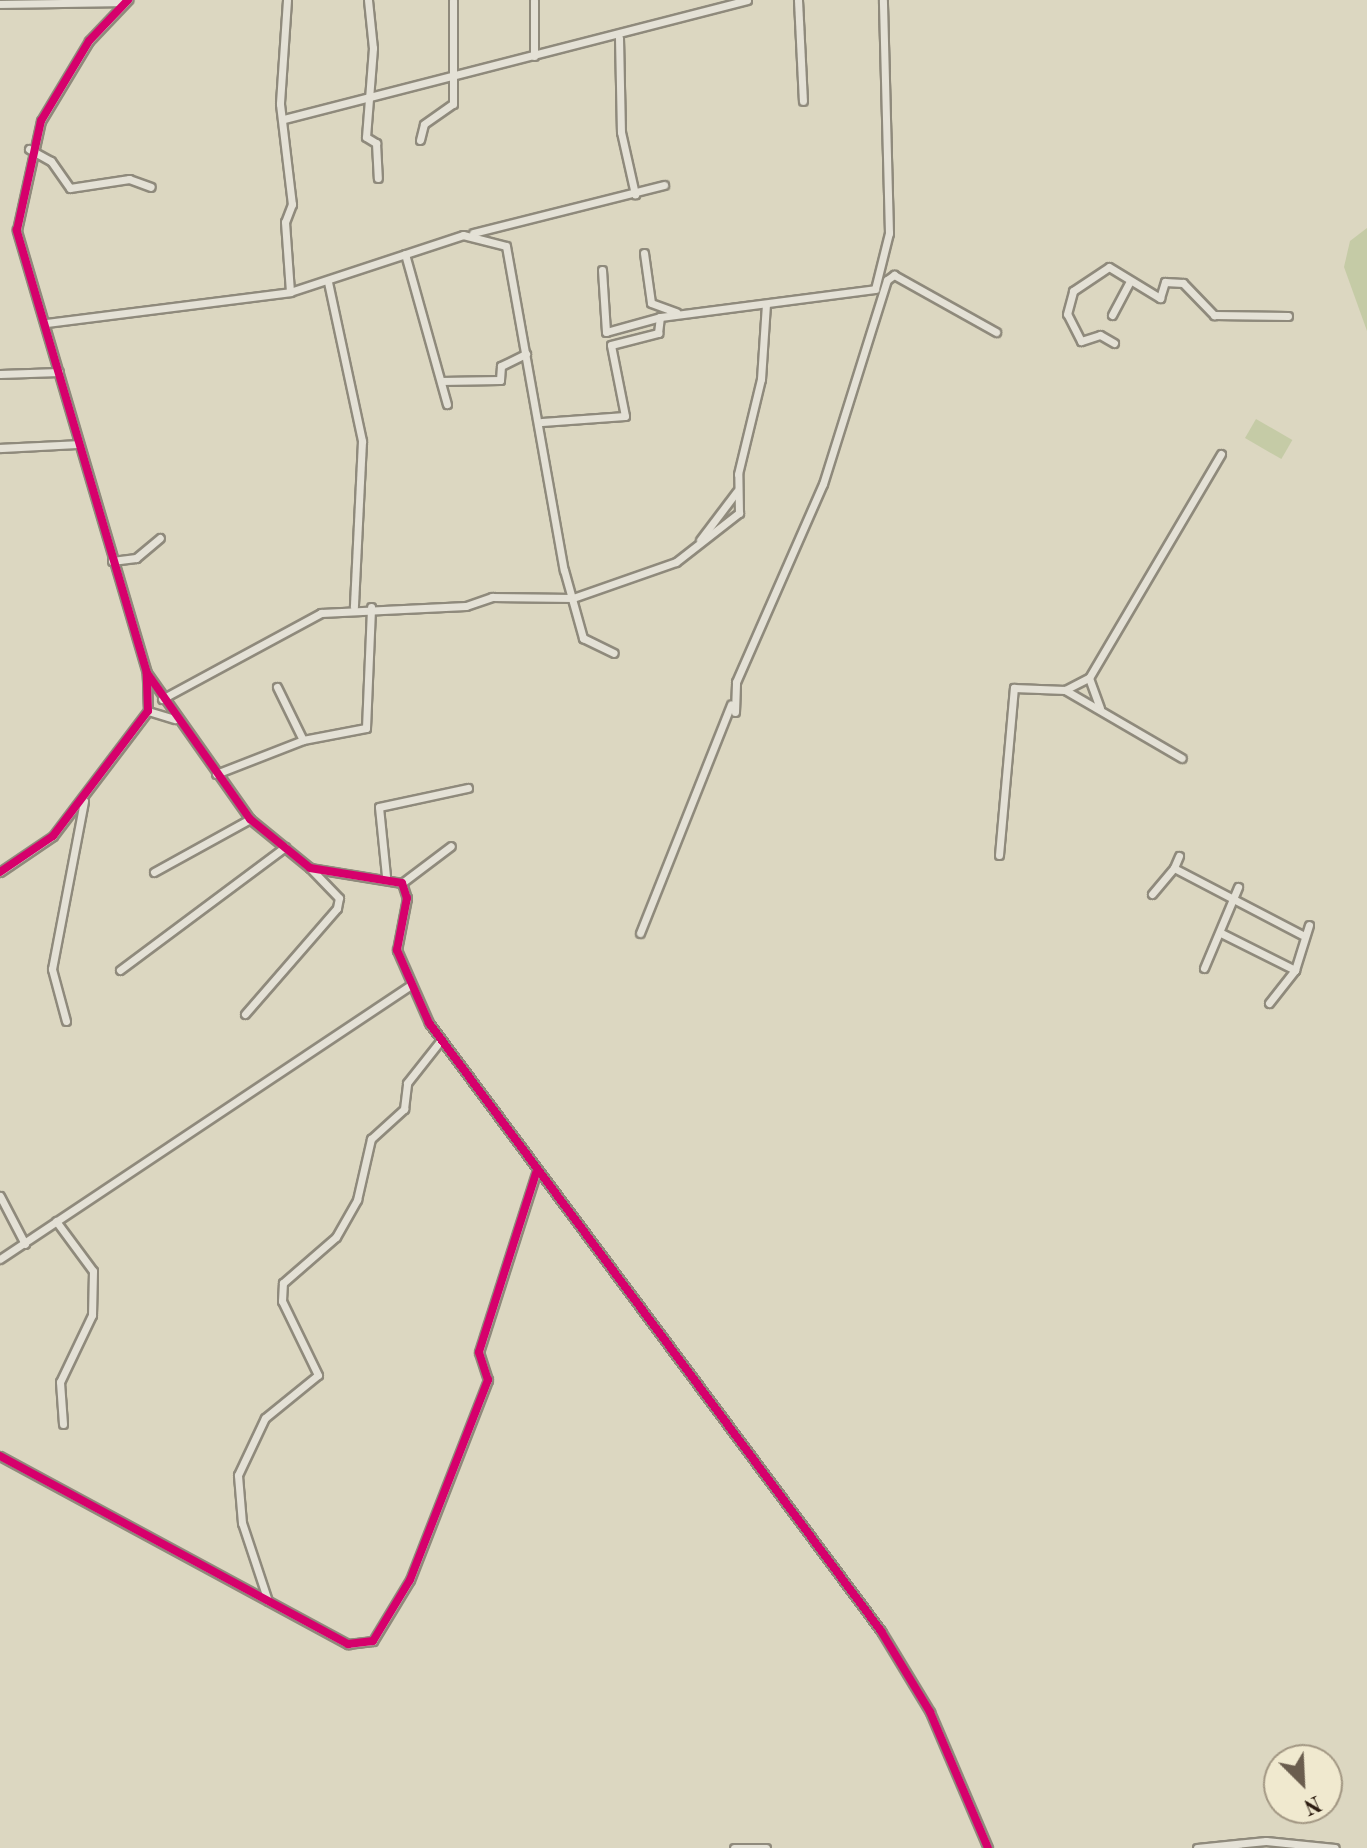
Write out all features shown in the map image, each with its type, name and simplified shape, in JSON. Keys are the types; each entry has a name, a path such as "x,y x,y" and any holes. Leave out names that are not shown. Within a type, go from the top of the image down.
{"street":[{"path":"287,0 284,119 290,292"},
{"path":"368,0 373,48 366,137 376,143 378,178"},
{"path":"420,140 424,124 453,104 453,0"},
{"path":"534,0 534,56"},
{"path":"284,119 534,56 619,38 747,0"},
{"path":"798,0 803,101"},
{"path":"602,270 606,332 676,312 875,289 889,233 883,0"},
{"path":"0,4 126,1"},
{"path":"126,1 66,76 29,149 17,230 147,673 162,699 250,819 310,868 339,898 337,908 245,1014"},
{"path":"619,38 621,132 635,194"},
{"path":"29,149 51,161 70,188 129,179 151,187"},
{"path":"46,323 290,292 463,235 664,185"},
{"path":"463,235 506,246 583,638 614,653"},
{"path":"644,253 651,303 676,312"},
{"path":"405,254 447,404"},
{"path":"1114,343 1100,335 1081,341 1068,323 1069,303 1085,280 1109,267 1160,298 1165,282 1183,283 1214,315 1288,316"},
{"path":"640,933 823,484 887,280 894,275 996,332"},
{"path":"1112,315 1130,281"},
{"path":"328,282 362,441 354,607"},
{"path":"162,699 201,684 289,625 354,607 573,598 676,562 739,513 737,491 761,379 766,304"},
{"path":"542,422 625,416 611,345 658,333 660,317"},
{"path":"441,381 500,380 501,366 526,354"},
{"path":"0,374 59,372"},
{"path":"0,448 78,444"},
{"path":"1065,690 1089,678 1221,454"},
{"path":"699,542 737,491"},
{"path":"112,561 136,558 160,538"},
{"path":"216,774 303,740 366,728 371,607"},
{"path":"0,872 53,836 85,799 148,711 147,673"},
{"path":"1089,678 1100,708"},
{"path":"277,687 303,740"},
{"path":"999,855 1014,688 1065,690 1182,758"},
{"path":"148,711 178,720"},
{"path":"386,876 379,807 468,788"},
{"path":"66,1021 52,969 68,854 85,799"},
{"path":"154,872 250,819"},
{"path":"402,883 451,846"},
{"path":"120,970 285,847"},
{"path":"1152,894 1174,868 1179,856"},
{"path":"310,868 386,876 402,883 407,898 397,950 410,986 441,1040 536,1173 881,1631 930,1712 988,1848"},
{"path":"1174,868 1302,935"},
{"path":"1204,968 1236,902 1238,887"},
{"path":"1269,1003 1306,952 1302,935 1309,925"},
{"path":"1221,933 1295,970"},
{"path":"0,1259 410,986"},
{"path":"268,1601 242,1523 238,1475 265,1418 318,1375 282,1301 283,1283 336,1237 357,1200 371,1139 404,1109 407,1083 441,1040"},
{"path":"0,1456 348,1644 373,1641 389,1620 488,1380 479,1352 536,1173"},
{"path":"0,1196 25,1244"},
{"path":"56,1221 93,1271 92,1315 60,1382 63,1424"},
{"path":"1197,1848 1266,1841 1335,1848"},
{"path":"734,1848 766,1848"}],"green space":[{"path":"1367,228 1367,331 1344,267 1350,241"},
{"path":"1256,419 1292,440 1281,459 1245,438"}],"cycle path":[{"path":"0,872 53,836 148,711 147,673 17,230 41,121 89,41 128,0"},
{"path":"147,673 250,819 310,868 402,883 407,898 397,950 429,1023 881,1631 930,1712 988,1848"},
{"path":"0,1456 348,1644 373,1641 410,1580 488,1380 479,1352 536,1173"}]}
